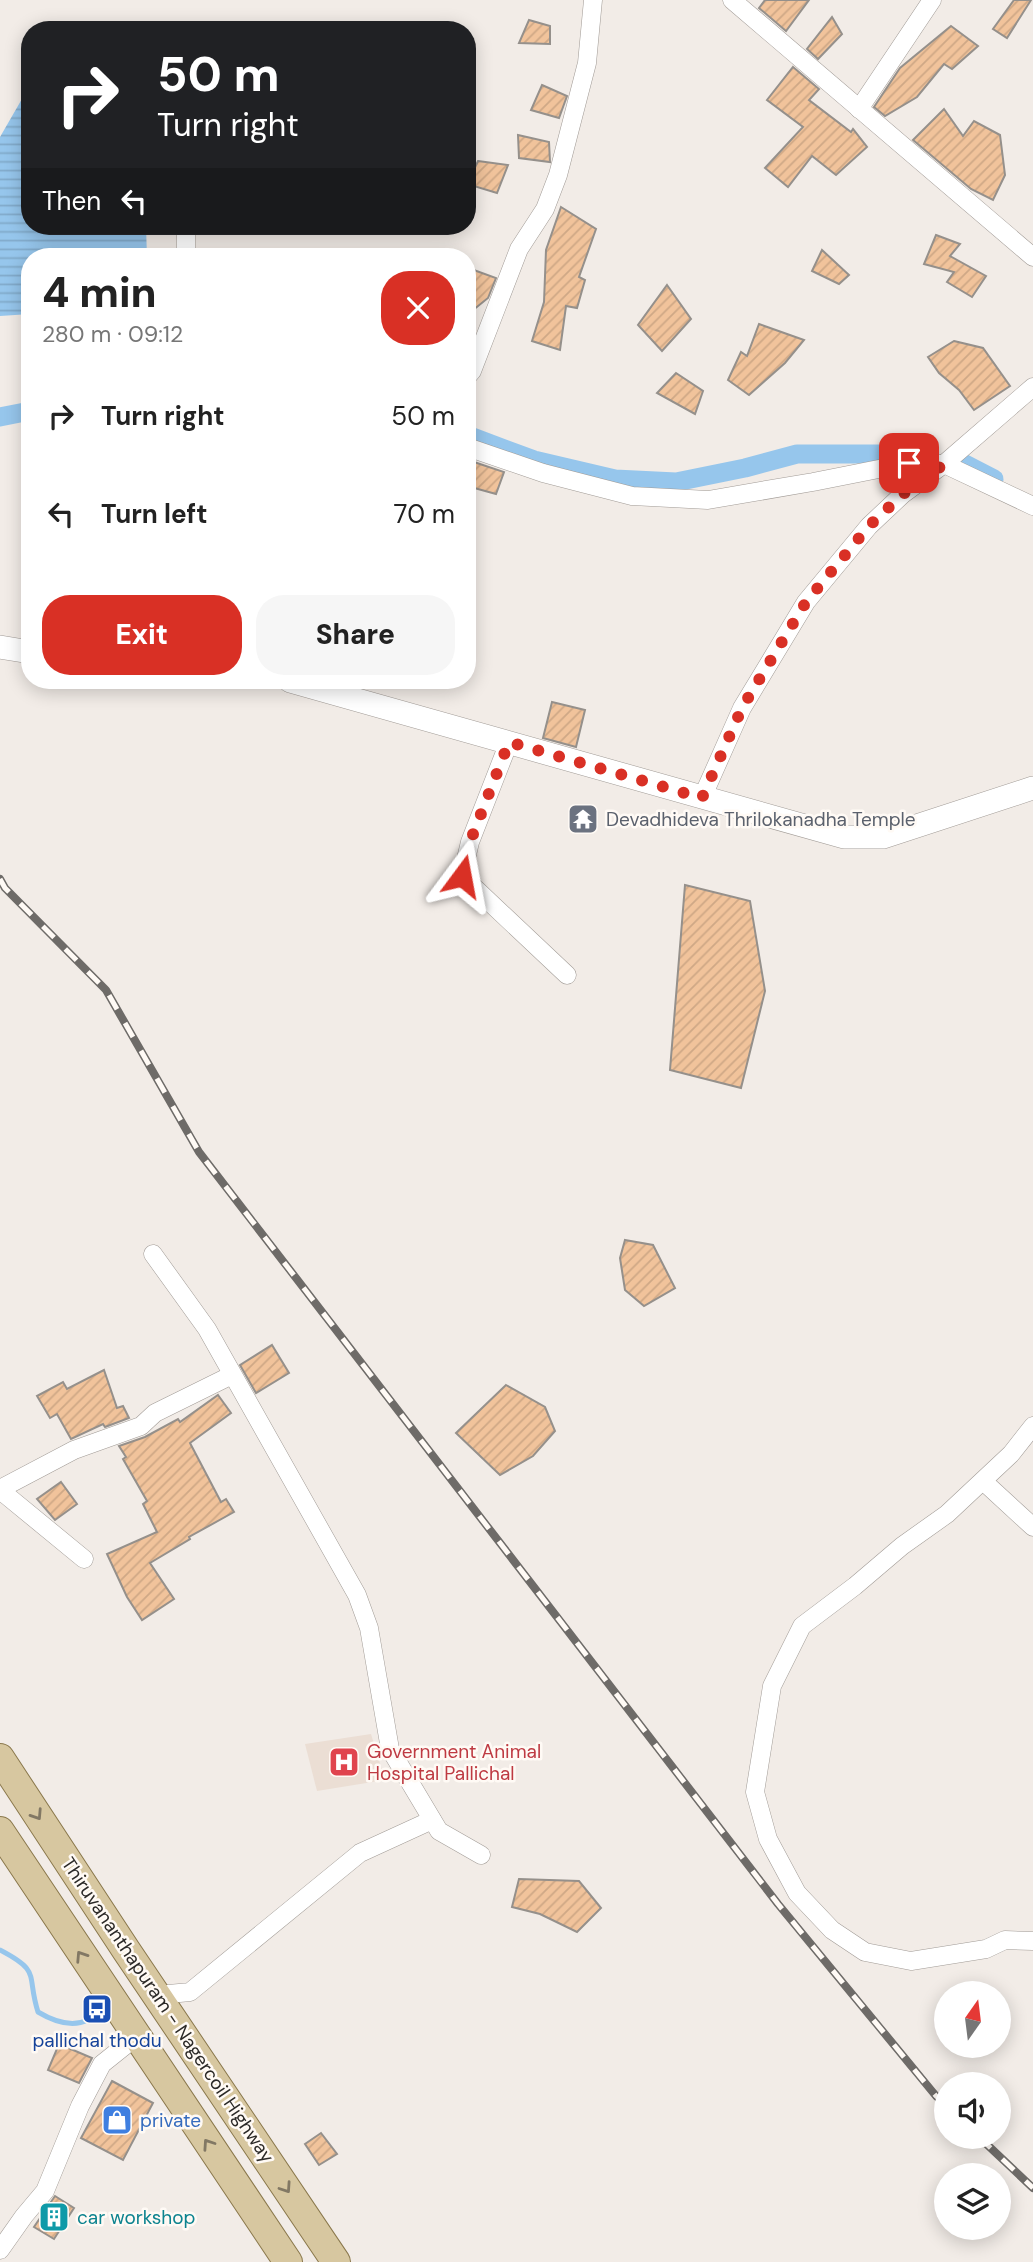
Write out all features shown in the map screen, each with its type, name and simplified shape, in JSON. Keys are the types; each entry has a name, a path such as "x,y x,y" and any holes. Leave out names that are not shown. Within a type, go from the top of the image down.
{"main road":[{"name":"Thiruvananthapuram - Nagercoil Highway","path":"0,1758 336,2262"},
{"name":"Thiruvananthapuram - Nagercoil Highway","path":"0,1831 288,2262"}],"street":[{"path":"476,355 519,249 545,209 558,175 587,63 593,0"},
{"path":"732,0 1033,257"},
{"path":"859,109 932,0"},
{"path":"702,798 742,708 806,602 869,526 903,494 944,464 1033,387"},
{"path":"476,450 543,473 632,496 708,500 909,463 944,464 1033,506"},
{"path":"0,647 21,650"},
{"path":"319,689 844,837 883,837 1033,788"},
{"path":"509,742 470,842 462,876 567,975"},
{"path":"153,1254 207,1329 357,1595 369,1628 390,1749 439,1831 481,1855"},
{"path":"84,1559 0,1490 74,1450 141,1426 155,1413 232,1375"},
{"path":"1033,1426 1011,1454 947,1514 902,1546 802,1626 772,1686 755,1792 768,1839 797,1893 832,1930 865,1952 911,1961 986,1949 1005,1940 1033,1941"},
{"path":"983,1481 1033,1527"},
{"path":"158,1995 190,1992 360,1853 432,1820"},
{"path":"0,2250 45,2191 80,2106 102,2064 137,2036"}],"shaded area":[{"name":"Government Animal Hospital Pallichal","path":"371,1734 385,1780 317,1791 305,1744"}],"water":[{"path":"21,101 21,235 146,235 147,248 21,248 21,315 0,316 0,137"}],"building":[{"path":"765,0 809,0 786,31 759,8"},
{"path":"1014,0 1031,0 1007,38 993,29"},
{"path":"832,17 842,34 818,59 807,49"},
{"path":"529,20 550,26 550,44 519,43"},
{"path":"951,26 978,46 952,69 944,64 917,97 885,116 874,107 900,68"},
{"path":"793,67 819,89 809,100 851,132 853,129 867,147 836,175 812,156 788,187 765,168 803,127 767,100"},
{"path":"542,85 567,96 559,118 531,110"},
{"path":"944,109 963,136 974,121 1000,135 1005,175 993,200 971,189 913,140"},
{"path":"518,135 549,142 550,162 519,158"},
{"path":"478,161 508,165 497,193 476,187"},
{"path":"561,207 596,229 579,277 585,280 577,308 566,306 560,350 532,341 544,302 546,250"},
{"path":"936,235 960,244 950,256 986,276 972,297 947,282 954,272 924,264"},
{"path":"822,250 849,275 839,284 812,271"},
{"path":"476,271 496,278 488,298 476,308"},
{"path":"667,285 691,319 662,351 638,325"},
{"path":"759,324 804,340 785,363 749,395 728,380 741,352 747,356"},
{"path":"954,341 983,348 1010,386 974,410 959,390 939,373 928,357"},
{"path":"676,373 703,391 695,414 657,393"},
{"path":"476,463 504,472 496,494 476,488"},
{"path":"552,702 585,710 576,747 543,738"},
{"path":"685,885 750,901 765,991 741,1088 670,1070"},
{"path":"625,1240 653,1245 675,1288 644,1306 625,1290 620,1258"},
{"path":"272,1345 289,1373 256,1393 240,1365"},
{"path":"104,1370 117,1408 123,1406 129,1418 105,1427 103,1424 71,1439 57,1414 50,1418 37,1396 63,1382 67,1389"},
{"path":"506,1385 545,1407 555,1431 533,1456 500,1475 456,1433"},
{"path":"218,1395 231,1413 190,1443 221,1502 226,1499 234,1512 150,1563 174,1599 142,1620 127,1597 107,1554 157,1532 143,1504 147,1501 123,1459 126,1457 119,1446 145,1437 178,1419 180,1422"},
{"path":"61,1482 77,1504 55,1520 37,1499"},
{"path":"519,1879 579,1881 601,1908 577,1932 540,1914 512,1907"},
{"path":"59,2044 92,2058 79,2083 48,2070"},
{"name":"private","path":"112,2081 153,2103 123,2160 81,2138"},
{"path":"321,2133 337,2154 319,2165 305,2144"},
{"name":"car workshop","path":"55,2196 74,2208 54,2239 34,2227"}],"waterway":[{"path":"0,417 21,413"},
{"path":"476,438 534,460 615,479 676,482 797,454 919,454"},
{"path":"954,460 994,479"},
{"path":"0,1950 27,1969 38,2012 62,2022 88,2020"}],"railway":[{"path":"0,879 5,888 106,990 199,1152 778,1904 934,2094"},
{"path":"992,2149 1033,2188"}],"place":[{"name":"Devadhideva Thrilokanadha Temple","path":"583,819"},
{"name":"Government Animal Hospital Pallichal","path":"344,1762"},
{"name":"pallichal thodu","path":"97,2009"},
{"name":"private","path":"117,2120"},
{"name":"car workshop","path":"54,2217"}],"route":[{"path":"462,876 470,842 509,742 702,798 742,708 806,602 869,526 903,494 944,464 909,463"}]}
